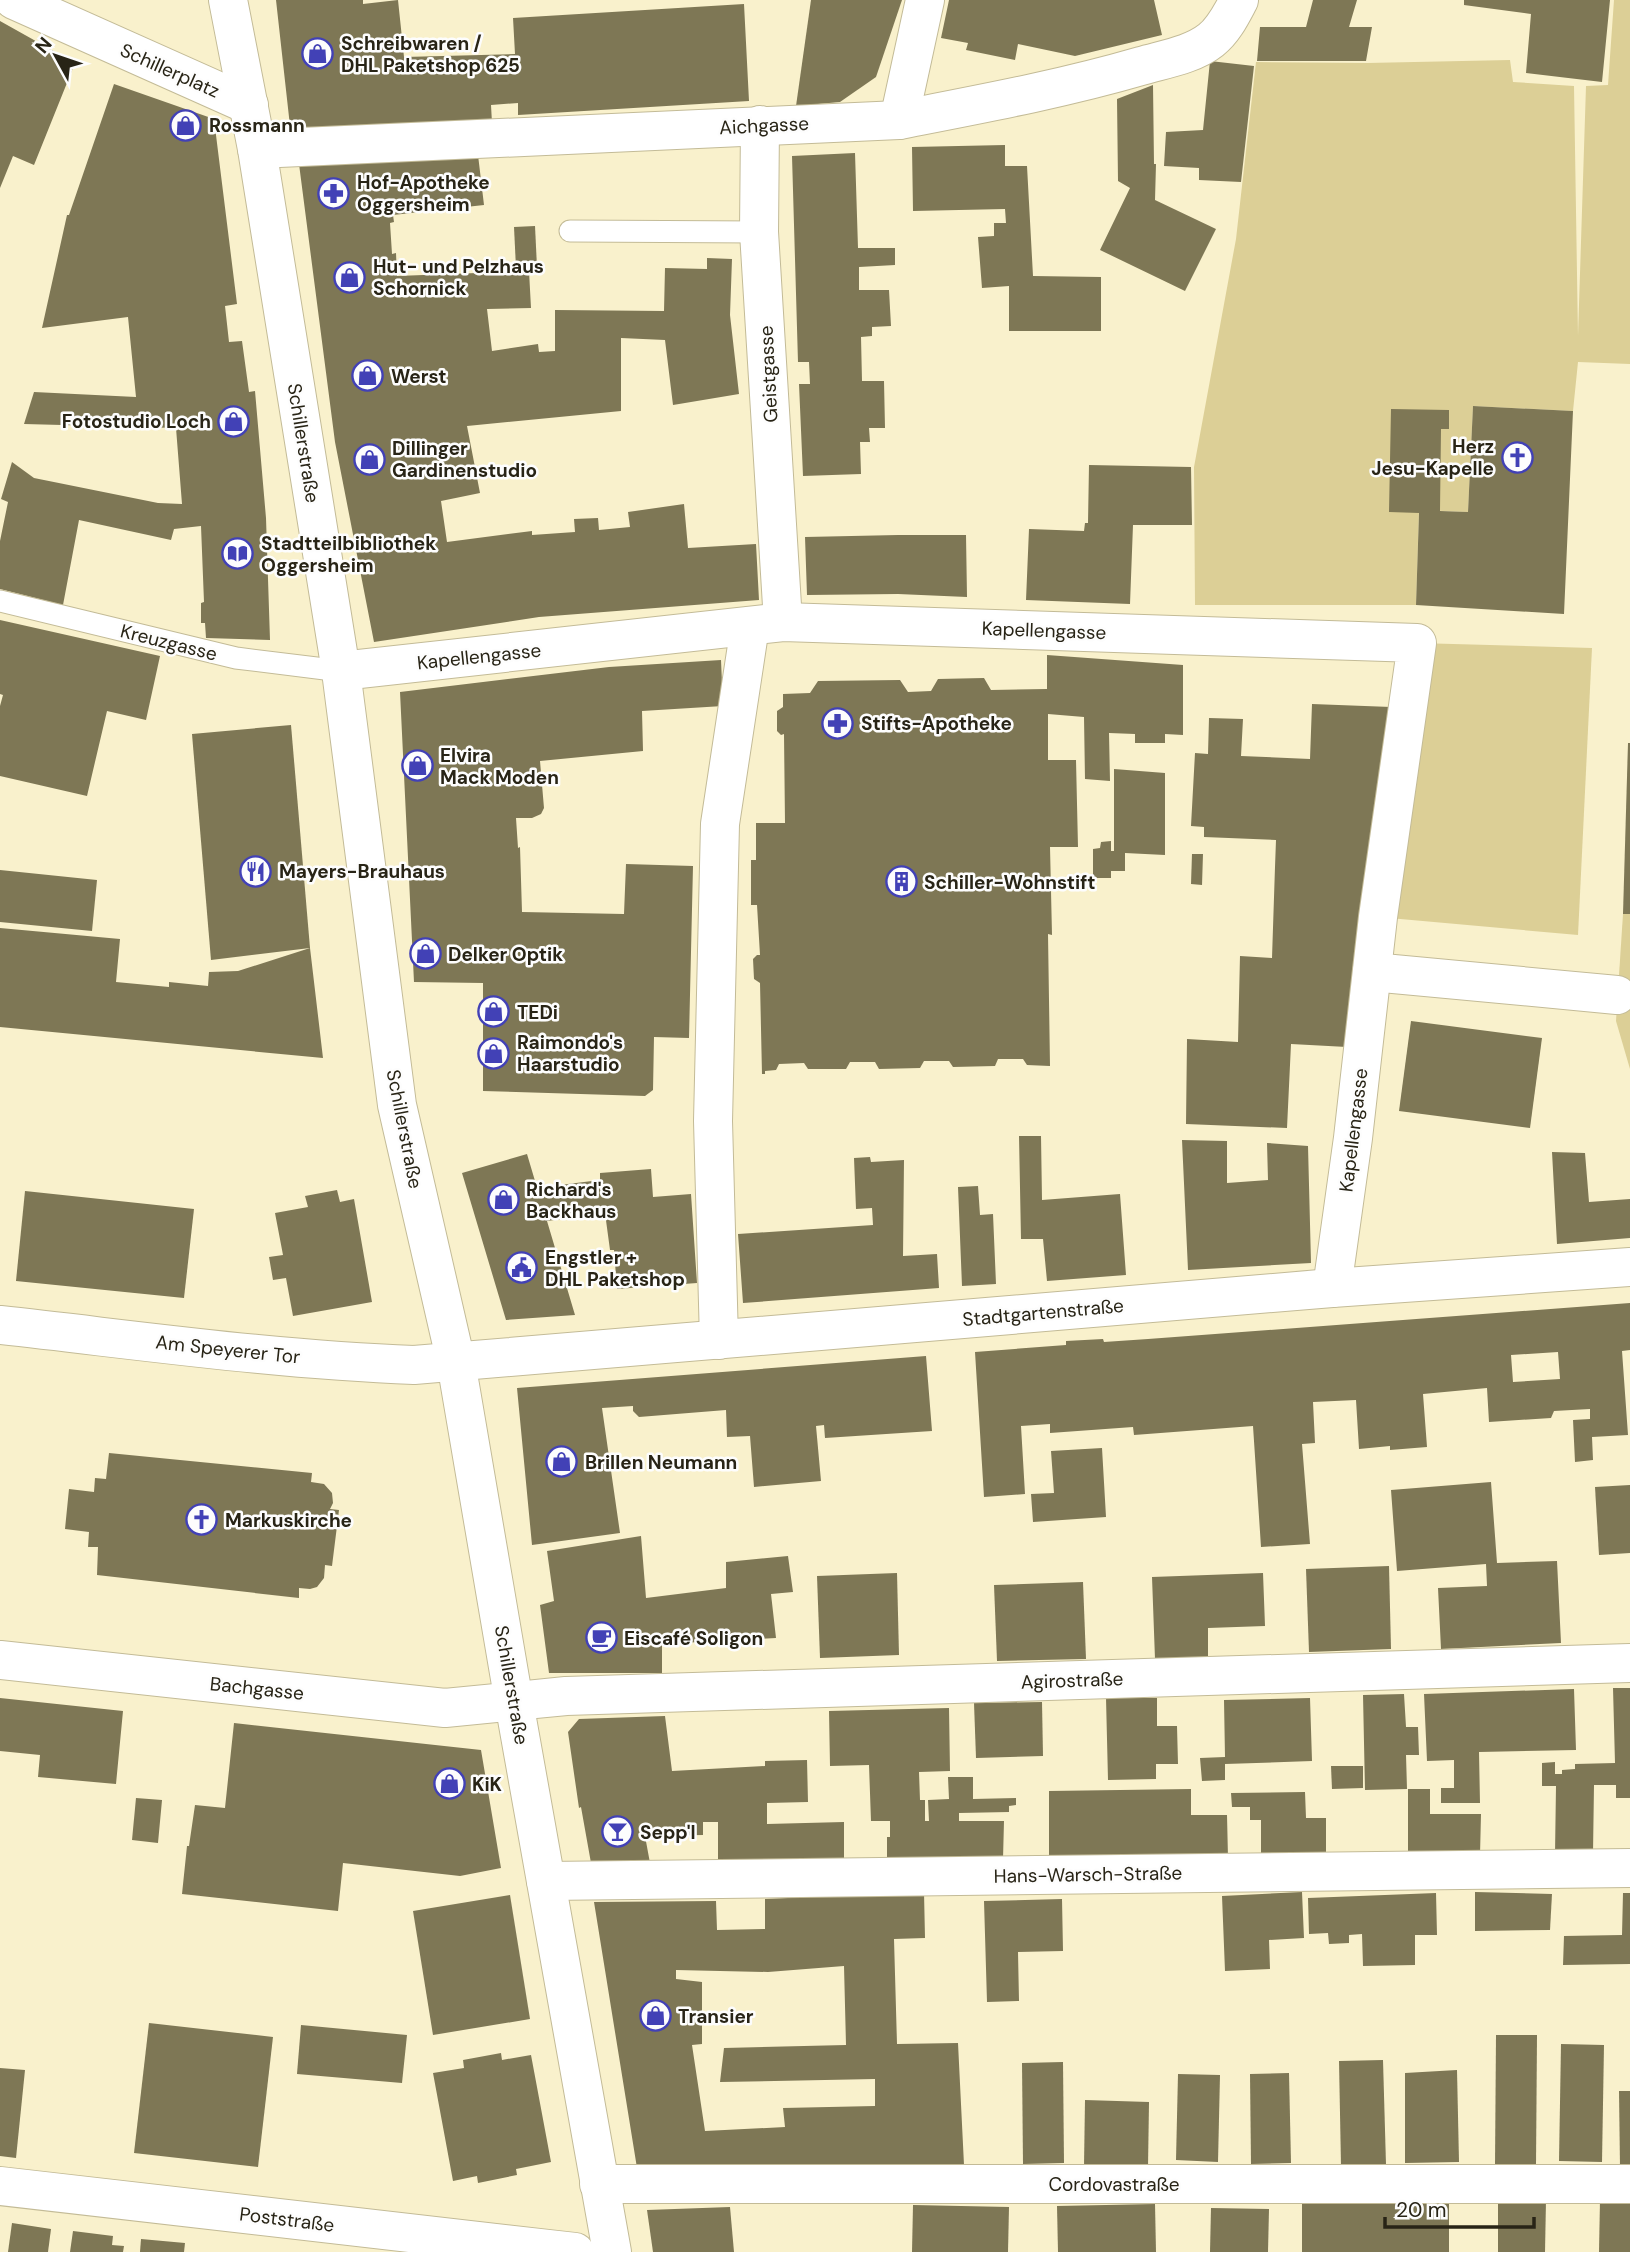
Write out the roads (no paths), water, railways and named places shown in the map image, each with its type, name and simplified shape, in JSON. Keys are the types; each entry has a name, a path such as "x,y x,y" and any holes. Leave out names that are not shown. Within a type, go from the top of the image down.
{"street":[{"name":"Schillerplatz","path":"14,0 249,105"},
{"name":"Schillerstraße","path":"228,0 257,149 341,671 397,1105 456,1362 612,2252"},
{"path":"900,120 925,0"},
{"name":"Aichgasse","path":"257,149 900,120 1109,75 1191,51 1213,39 1230,18 1239,0"},
{"name":"Geistgasse","path":"719,1340 713,1121 720,824 767,624 759,232 760,125"},
{"name":"Kapellengasse","path":"341,671 767,624 1417,643 1332,1288"},
{"path":"1372,972 1617,995"},
{"name":"Stadtgartenstraße","path":"456,1362 1332,1288 1630,1267"},
{"name":"Am Speyerer Tor","path":"0,1325 371,1363 414,1365 456,1362"},
{"name":"Bachgasse","path":"0,1660 445,1708 514,1702"},
{"name":"Agirostraße","path":"514,1702 566,1696 1630,1663"},
{"name":"Hans-Warsch-Straße","path":"546,1881 1630,1868"},
{"name":"Cordovastraße","path":"599,2184 1630,2184"},
{"name":"Poststraße","path":"0,2186 575,2252"}],"lane":[{"path":"570,231 759,232"},
{"name":"Kreuzgasse","path":"0,601 236,658 341,671"}],"place":[{"name":"Schreibwaren / DHL Paketshop 625","path":"318,54"},
{"name":"Rossmann","path":"186,125"},
{"name":"Hof-Apotheke Oggersheim","path":"334,193"},
{"name":"Hut- und Pelzhaus Schornick","path":"350,277"},
{"name":"Werst","path":"368,376"},
{"name":"Fotostudio Loch","path":"234,421"},
{"name":"Herz Jesu-Kapelle","path":"1517,457"},
{"name":"Dillinger Gardinenstudio","path":"369,459"},
{"name":"Stadtteilbibliothek Oggersheim","path":"238,554"},
{"name":"Stifts-Apotheke","path":"838,723"},
{"name":"Elvira Mack Moden","path":"417,766"},
{"name":"Mayers-Brauhaus","path":"256,871"},
{"name":"Schiller-Wohnstift","path":"901,882"},
{"name":"Delker Optik","path":"425,954"},
{"name":"TEDi","path":"494,1012"},
{"name":"Raimondo's Haarstudio","path":"494,1053"},
{"name":"Richard's Backhaus","path":"503,1200"},
{"name":"Engstler + DHL Paketshop","path":"522,1268"},
{"name":"Brillen Neumann","path":"562,1462"},
{"name":"Markuskirche","path":"202,1520"},
{"name":"Eiscafé Soligon","path":"601,1638"},
{"name":"KiK","path":"449,1784"},
{"name":"Sepp'l","path":"617,1832"},
{"name":"Transier","path":"655,2016"}]}
